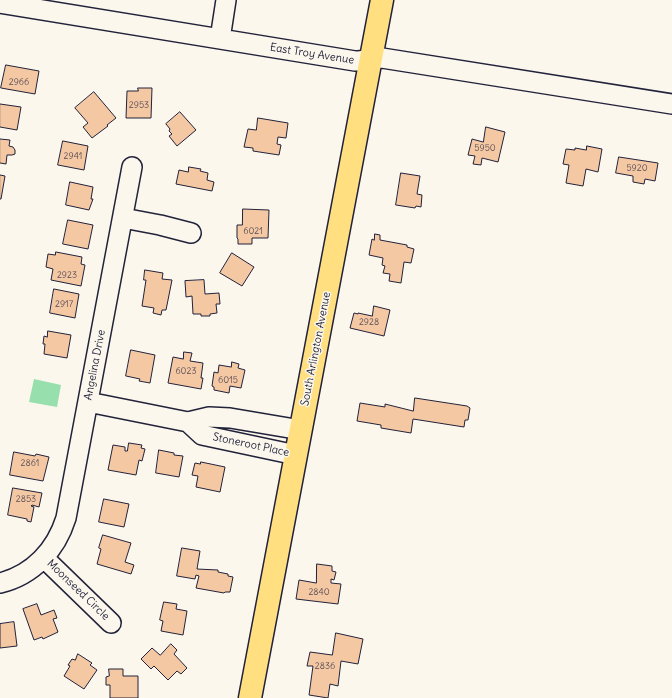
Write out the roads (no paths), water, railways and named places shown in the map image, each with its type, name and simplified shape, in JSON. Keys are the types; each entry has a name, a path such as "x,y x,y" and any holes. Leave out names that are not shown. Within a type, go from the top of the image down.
{"main road":[{"name":"South Arlington Avenue","path":"250,698 382,0"}],"street":[{"path":"220,39 226,0"},
{"name":"East Troy Avenue","path":"0,3 354,61 382,58 672,104"},
{"name":"Angelina Drive","path":"0,583 20,576 44,558 58,538 66,518 132,167"},
{"path":"122,218 160,225 191,233"},
{"name":"Stoneroot Place","path":"88,402 188,422 209,417 230,418 301,430"},
{"name":"Stoneroot Place","path":"188,422 202,435 296,455"},
{"name":"Moonseed Circle","path":"44,558 112,623"}]}
